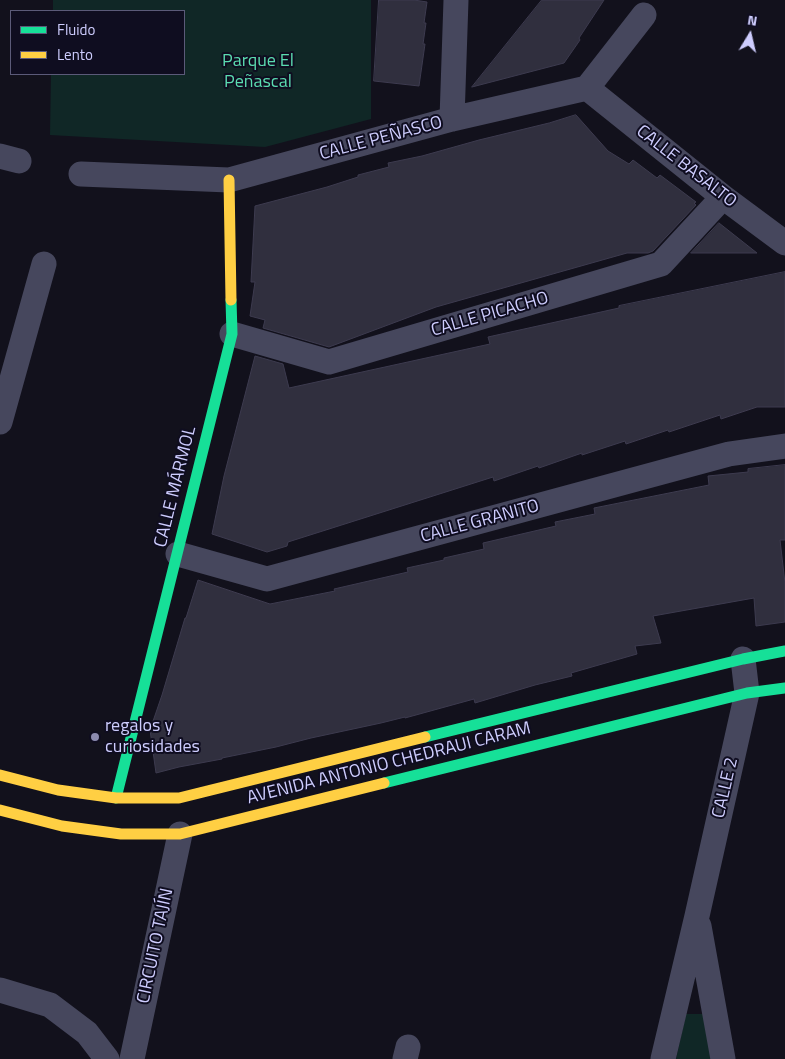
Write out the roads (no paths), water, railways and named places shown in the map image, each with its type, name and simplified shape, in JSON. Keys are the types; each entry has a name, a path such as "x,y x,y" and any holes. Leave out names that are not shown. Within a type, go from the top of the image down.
{"main road":[{"name":"CALLE MÁRMOL","path":"116,798 232,334 228,180"},
{"name":"AVENIDA ANTONIO CHEDRAUI CARAM","path":"0,775 58,790 116,798 179,798 743,659 785,651"},
{"name":"AVENIDA ANTONIO CHEDRAUI CARAM","path":"0,810 62,826 121,834 180,834 747,693 785,688"}],"street":[{"path":"452,119 456,0"},
{"path":"588,88 644,15"},
{"name":"CALLE PEÑASCO","path":"81,174 228,180 452,119 588,88"},
{"name":"CALLE BASALTO","path":"588,88 723,197 785,243"},
{"name":"CALLE PICACHO","path":"232,334 329,362 661,264 723,197"},
{"path":"0,422 44,264"},
{"name":"CALLE GRANITO","path":"178,554 267,580 729,454 785,446"},
{"name":"CALLE 2","path":"663,1059 747,693 743,659"},
{"name":"CIRCUITO TAJÍN","path":"132,1059 180,834"},
{"name":"CALLE 2","path":"697,916 723,1059"},
{"path":"0,990 50,1004 87,1033 106,1059"}],"place":[{"name":"regalos y curiosidades","path":"95,737"}],"park label":[{"name":"Parque El Peñascal","path":"258,72"}]}
